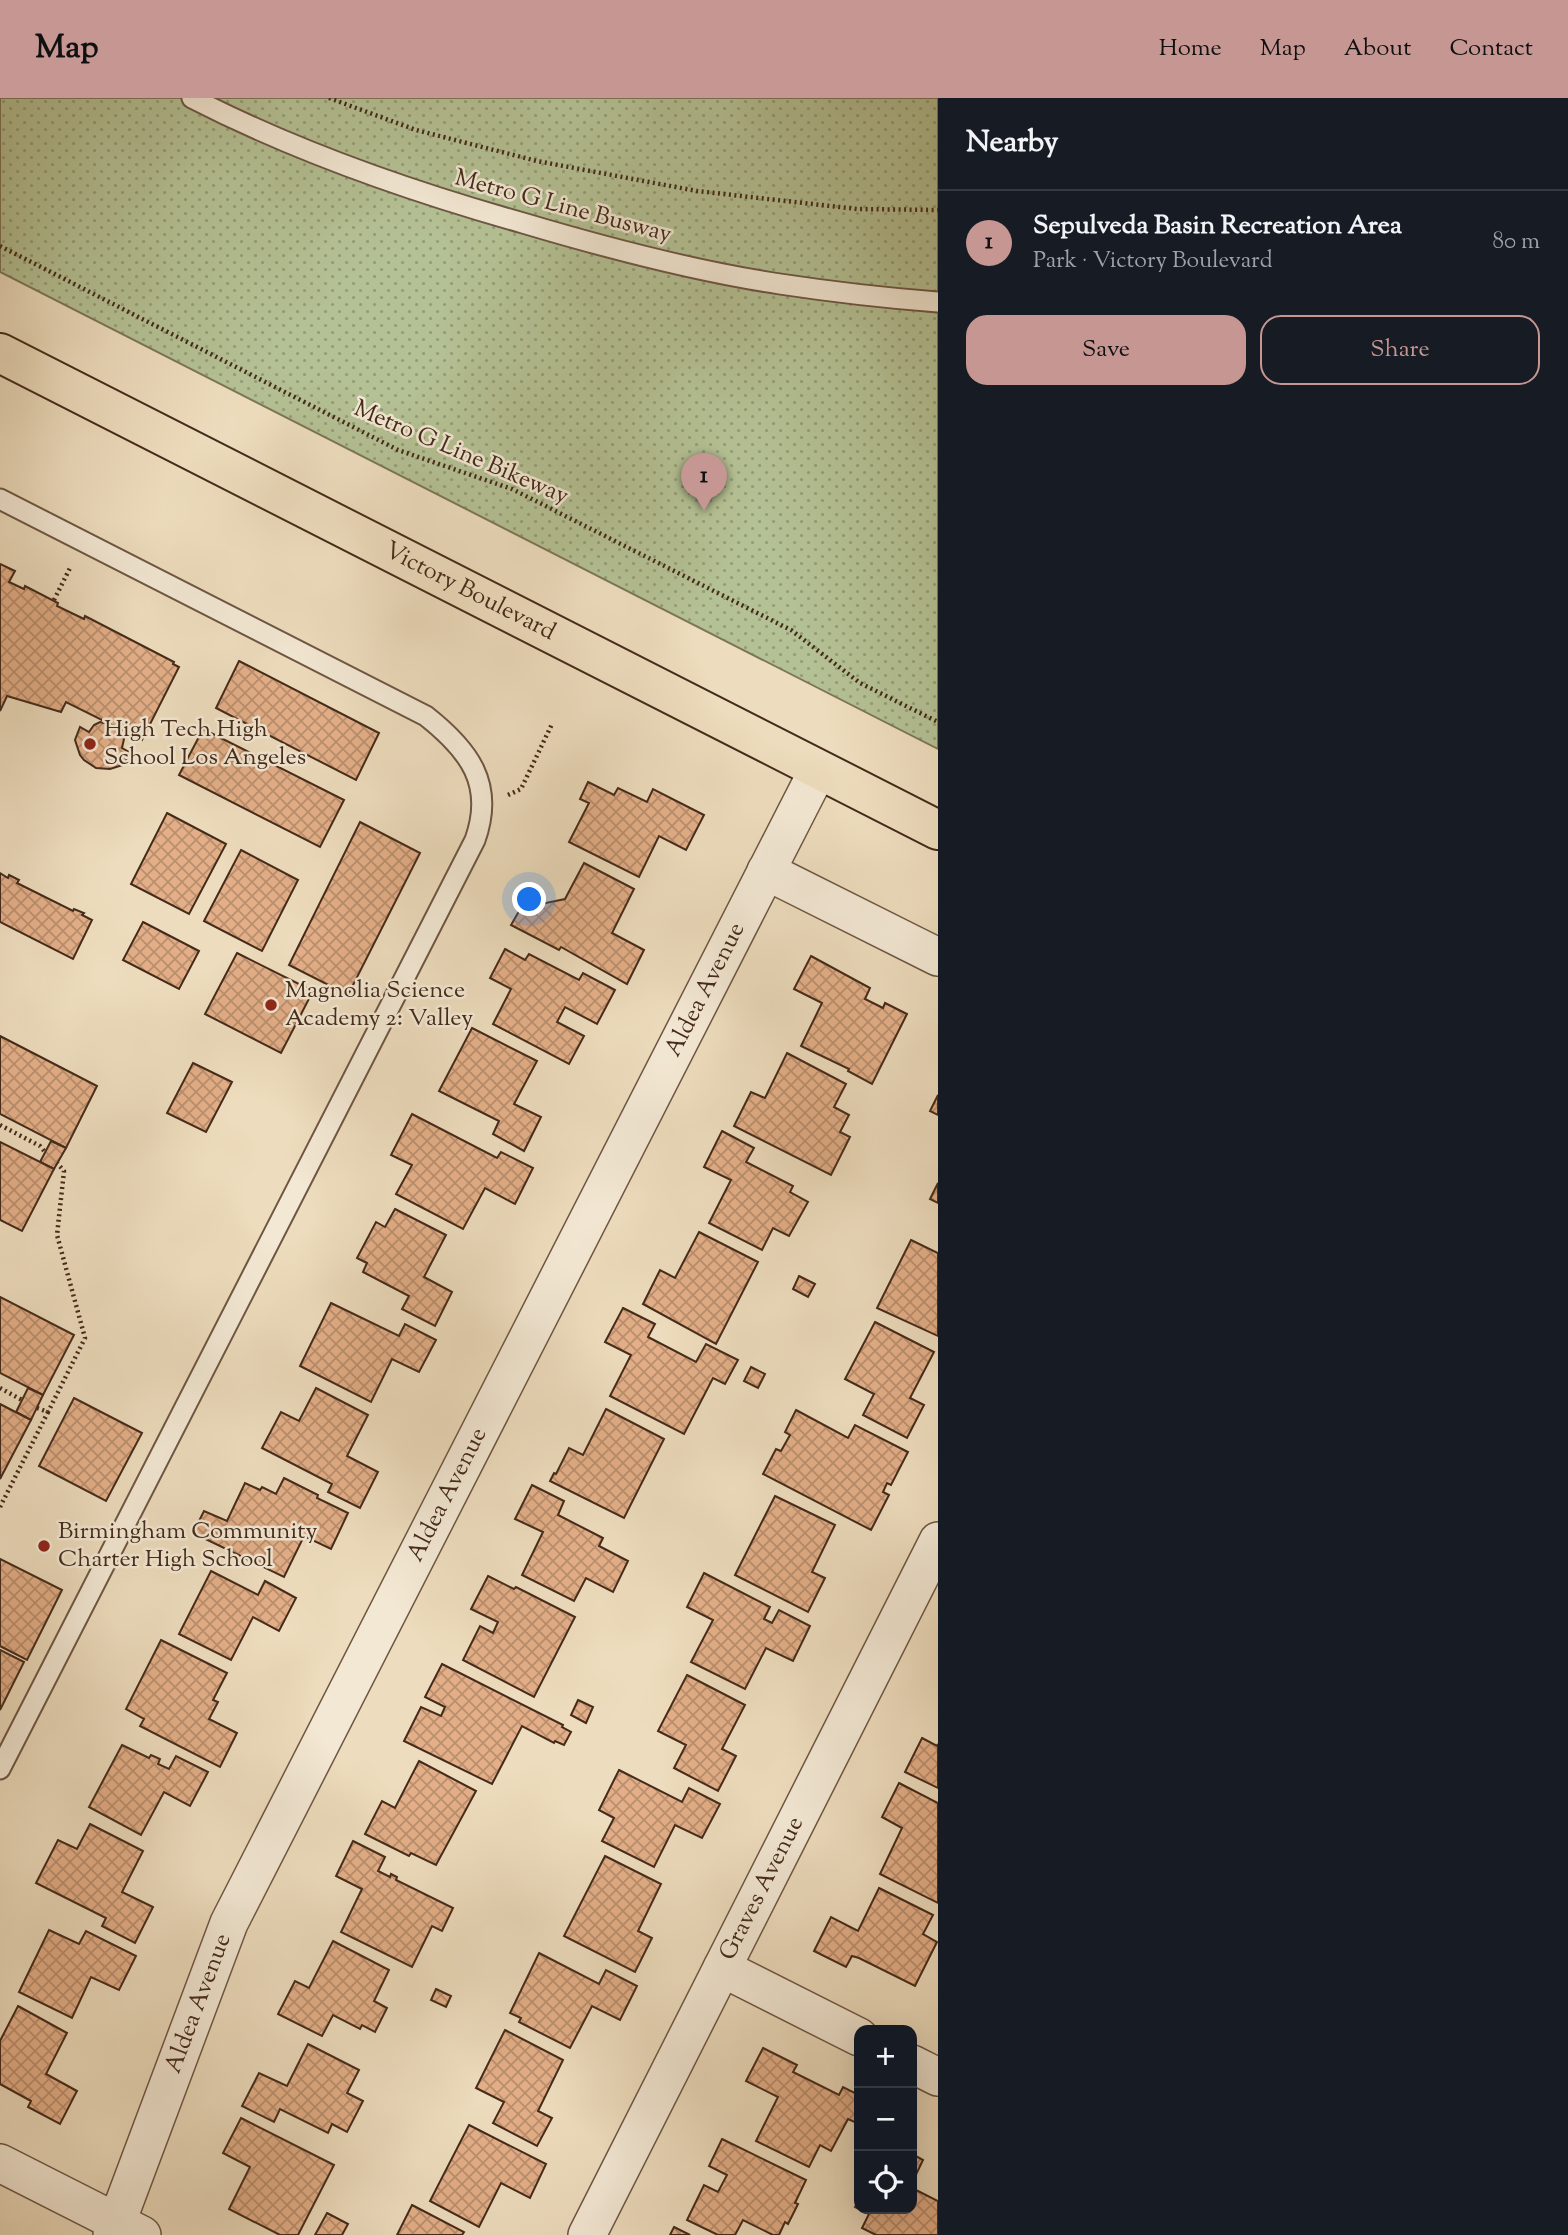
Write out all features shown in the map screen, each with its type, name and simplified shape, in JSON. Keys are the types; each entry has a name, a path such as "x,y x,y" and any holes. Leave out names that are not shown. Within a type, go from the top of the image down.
{"main road":[{"name":"Victory Boulevard","path":"0,353 938,830"}],"street":[{"name":"Aldea Avenue","path":"124,2231 136,2170 229,1923 818,770"},
{"path":"766,871 938,957"},
{"name":"Graves Avenue","path":"587,2235 938,1541"},
{"path":"722,1968 854,2034"},
{"path":"917,2066 938,2077"},
{"path":"0,2163 124,2231"}],"lane":[{"name":"Metro G Line Busway","path":"192,98 328,160 441,199 583,241 778,284 862,296 938,302"},
{"path":"0,499 426,716 450,735 466,754 480,785 483,807 475,840 0,1769"}],"path":[{"path":"329,98 416,130 524,157 697,191 857,209 938,210"},
{"name":"Metro G Line Bikeway","path":"0,246 398,450 512,489 791,630 860,682 938,722"},
{"path":"54,600 73,563"},
{"path":"483,807 521,789 552,724"},
{"path":"0,1125 40,1146 45,1152"},
{"path":"0,1507 85,1338 57,1235 64,1171 57,1163"},
{"path":"0,1388 22,1400"},
{"path":"37,1408 48,1412"}],"green space":[{"path":"0,98 938,98 938,749 0,272"}],"building":[{"path":"0,564 15,571 9,582 24,589 25,586 84,619 85,616 179,667 142,740 66,702 61,712 7,696 0,711"},
{"path":"239,661 379,733 356,780 216,708"},
{"path":"100,722 117,726 124,739 122,748 131,753 123,765 110,769 96,768 80,755 75,740 80,727 89,732"},
{"path":"203,729 344,800 320,847 179,775"},
{"path":"588,782 614,795 618,788 647,802 653,789 704,815 686,850 659,836 639,877 569,842 589,803 580,799"},
{"path":"167,813 226,844 189,914 131,884"},
{"path":"360,822 420,853 348,995 289,965"},
{"path":"241,850 298,880 262,951 204,921"},
{"path":"584,863 634,889 612,933 644,950 627,984 561,947 559,950 511,925 526,899 541,904 565,899"},
{"path":"0,873 19,880 17,883 73,911 74,909 84,913 82,915 92,920 73,959 0,922"},
{"path":"143,922 199,951 179,989 123,960"},
{"path":"505,949 525,960 529,954 579,980 583,973 615,990 597,1024 565,1007 557,1022 584,1036 569,1064 493,1024 511,989 490,978"},
{"path":"237,953 313,991 281,1053 205,1014"},
{"path":"811,956 870,988 865,999 883,1008 885,1003 907,1014 872,1084 848,1071 849,1069 801,1046 822,1003 794,989"},
{"path":"472,1028 537,1061 514,1104 541,1117 524,1151 493,1134 499,1121 439,1091"},
{"path":"0,1036 97,1086 66,1148 0,1114"},
{"path":"787,1053 846,1084 834,1107 849,1115 840,1132 850,1137 831,1175 734,1126 751,1092 765,1098"},
{"path":"193,1063 232,1082 206,1132 167,1113"},
{"path":"938,1095 938,1115 930,1111"},
{"path":"412,1114 497,1158 501,1152 533,1168 515,1204 485,1188 463,1229 396,1194 412,1165 391,1155"},
{"path":"722,1131 754,1148 746,1162 793,1186 790,1192 808,1202 789,1236 773,1228 762,1250 709,1223 731,1180 704,1167"},
{"path":"51,1141 66,1148 54,1169 40,1162"},
{"path":"0,1142 54,1169 22,1231 0,1220"},
{"path":"938,1183 938,1203 930,1199"},
{"path":"395,1209 446,1235 424,1277 452,1292 435,1326 402,1309 409,1296 363,1272 367,1263 357,1258 376,1222 385,1227"},
{"path":"699,1232 758,1262 716,1344 643,1304 660,1270 675,1278"},
{"path":"911,1240 938,1253 938,1336 877,1308"},
{"path":"799,1276 815,1284 808,1297 793,1289"},
{"path":"0,1297 74,1335 43,1395 0,1373"},
{"path":"331,1303 399,1336 405,1324 436,1340 419,1372 392,1359 371,1402 300,1366"},
{"path":"623,1308 655,1324 648,1337 696,1362 706,1344 738,1360 725,1384 713,1378 684,1434 610,1396 631,1355 605,1342"},
{"path":"875,1322 934,1352 910,1398 924,1405 907,1438 863,1415 874,1394 845,1379"},
{"path":"751,1367 765,1374 758,1388 744,1381"},
{"path":"28,1388 43,1395 31,1420 16,1412"},
{"path":"316,1388 368,1415 347,1456 378,1472 360,1508 328,1492 332,1484 262,1448 281,1412 299,1421"},
{"path":"74,1398 142,1433 106,1501 39,1466"},
{"path":"0,1404 31,1420 0,1479"},
{"path":"606,1409 664,1439 624,1518 550,1481 569,1448 583,1455"},
{"path":"796,1410 848,1438 855,1425 908,1452 891,1485 887,1483 883,1492 889,1495 871,1530 763,1474 776,1449 781,1451 790,1435 785,1432"},
{"path":"284,1478 348,1513 331,1549 304,1536 284,1577 193,1533 204,1511 227,1521 245,1483 276,1494"},
{"path":"532,1485 564,1501 558,1515 603,1538 599,1546 628,1561 613,1592 586,1578 574,1601 522,1575 543,1532 515,1519"},
{"path":"775,1496 835,1525 812,1572 825,1578 808,1612 735,1575"},
{"path":"0,1559 62,1590 27,1660 0,1646"},
{"path":"211,1571 258,1595 265,1581 296,1598 279,1631 253,1617 231,1660 179,1634"},
{"path":"704,1573 770,1607 764,1619 772,1623 779,1610 810,1626 793,1661 766,1648 745,1689 691,1662 713,1620 687,1607"},
{"path":"488,1576 575,1617 534,1697 463,1660 480,1626 493,1633 498,1622 471,1609"},
{"path":"161,1640 227,1673 213,1700 218,1702 209,1719 237,1733 220,1767 140,1726 144,1719 126,1709"},
{"path":"0,1650 24,1662 0,1710"},
{"path":"442,1664 563,1725 562,1727 571,1732 564,1745 555,1741 554,1743 522,1726 492,1784 404,1741 421,1707 441,1716 445,1707 425,1697"},
{"path":"687,1675 745,1705 722,1749 736,1756 718,1791 674,1768 686,1745 658,1731"},
{"path":"578,1700 593,1707 586,1723 571,1715"},
{"path":"922,1738 937,1746 938,1744 938,1788 905,1772"},
{"path":"122,1745 149,1758 151,1755 160,1759 158,1764 169,1769 176,1756 208,1772 190,1806 164,1792 141,1835 89,1807"},
{"path":"419,1761 476,1791 436,1865 411,1853 409,1856 365,1834 382,1801 395,1808"},
{"path":"619,1770 682,1802 689,1788 720,1804 702,1838 675,1825 654,1867 602,1841 614,1818 599,1810"},
{"path":"899,1783 938,1803 938,1903 880,1874 902,1828 882,1817"},
{"path":"90,1824 143,1851 122,1892 153,1907 135,1943 102,1926 106,1918 36,1883 58,1840 77,1849"},
{"path":"353,1841 385,1857 378,1871 390,1877 391,1874 397,1877 396,1880 453,1908 442,1931 432,1926 412,1967 341,1932 362,1889 336,1876"},
{"path":"605,1856 661,1884 638,1931 652,1938 635,1972 564,1936"},
{"path":"879,1888 933,1915 923,1934 937,1942 915,1986 859,1958 852,1956 846,1967 814,1951 831,1917 858,1931"},
{"path":"49,1930 79,1944 86,1931 136,1956 119,1990 91,1977 72,2018 19,1992"},
{"path":"333,1941 389,1970 374,2001 387,2008 375,2032 362,2025 360,2029 333,2015 322,2036 278,2014 295,1981 309,1988"},
{"path":"539,1953 599,1984 606,1970 637,1986 620,2020 592,2006 570,2048 519,2022 521,2018 510,2013"},
{"path":"436,1989 451,1996 446,2007 431,2000"},
{"path":"18,2006 67,2033 46,2074 77,2091 60,2124 28,2107 31,2101 0,2084 0,2041"},
{"path":"505,2030 563,2060 538,2111 552,2118 537,2146 493,2123 504,2102 476,2088"},
{"path":"308,2044 359,2070 347,2093 363,2101 347,2132 332,2124 328,2133 280,2109 274,2122 242,2106 259,2073 287,2086"},
{"path":"763,2048 797,2065 793,2072 839,2095 843,2087 854,2092 854,2122 848,2119 831,2151 820,2145 809,2167 756,2141 778,2097 746,2081"},
{"path":"241,2118 334,2165 298,2235 280,2235 229,2209 250,2167 223,2153"},
{"path":"469,2125 546,2164 530,2198 501,2183 479,2227 430,2201"},
{"path":"722,2139 806,2180 795,2203 798,2204 779,2235 773,2235 743,2220 735,2235 718,2235 687,2220 704,2185 718,2192 727,2175 709,2166"},
{"path":"917,2157 923,2160 917,2173"},
{"path":"917,2190 938,2201 938,2235 876,2235 862,2228 869,2214 917,2214"},
{"path":"412,2205 464,2232 462,2235 397,2235"},
{"path":"327,2213 348,2224 342,2235 315,2235"},
{"path":"674,2227 690,2235 670,2235"}],"place":[{"name":"Sepulveda Basin Recreation Area","path":"704,511"},
{"name":"High Tech High School Los Angeles","path":"90,744"},
{"name":"Magnolia Science Academy 2: Valley","path":"271,1005"},
{"name":"Birmingham Community Charter High School","path":"44,1546"}]}
